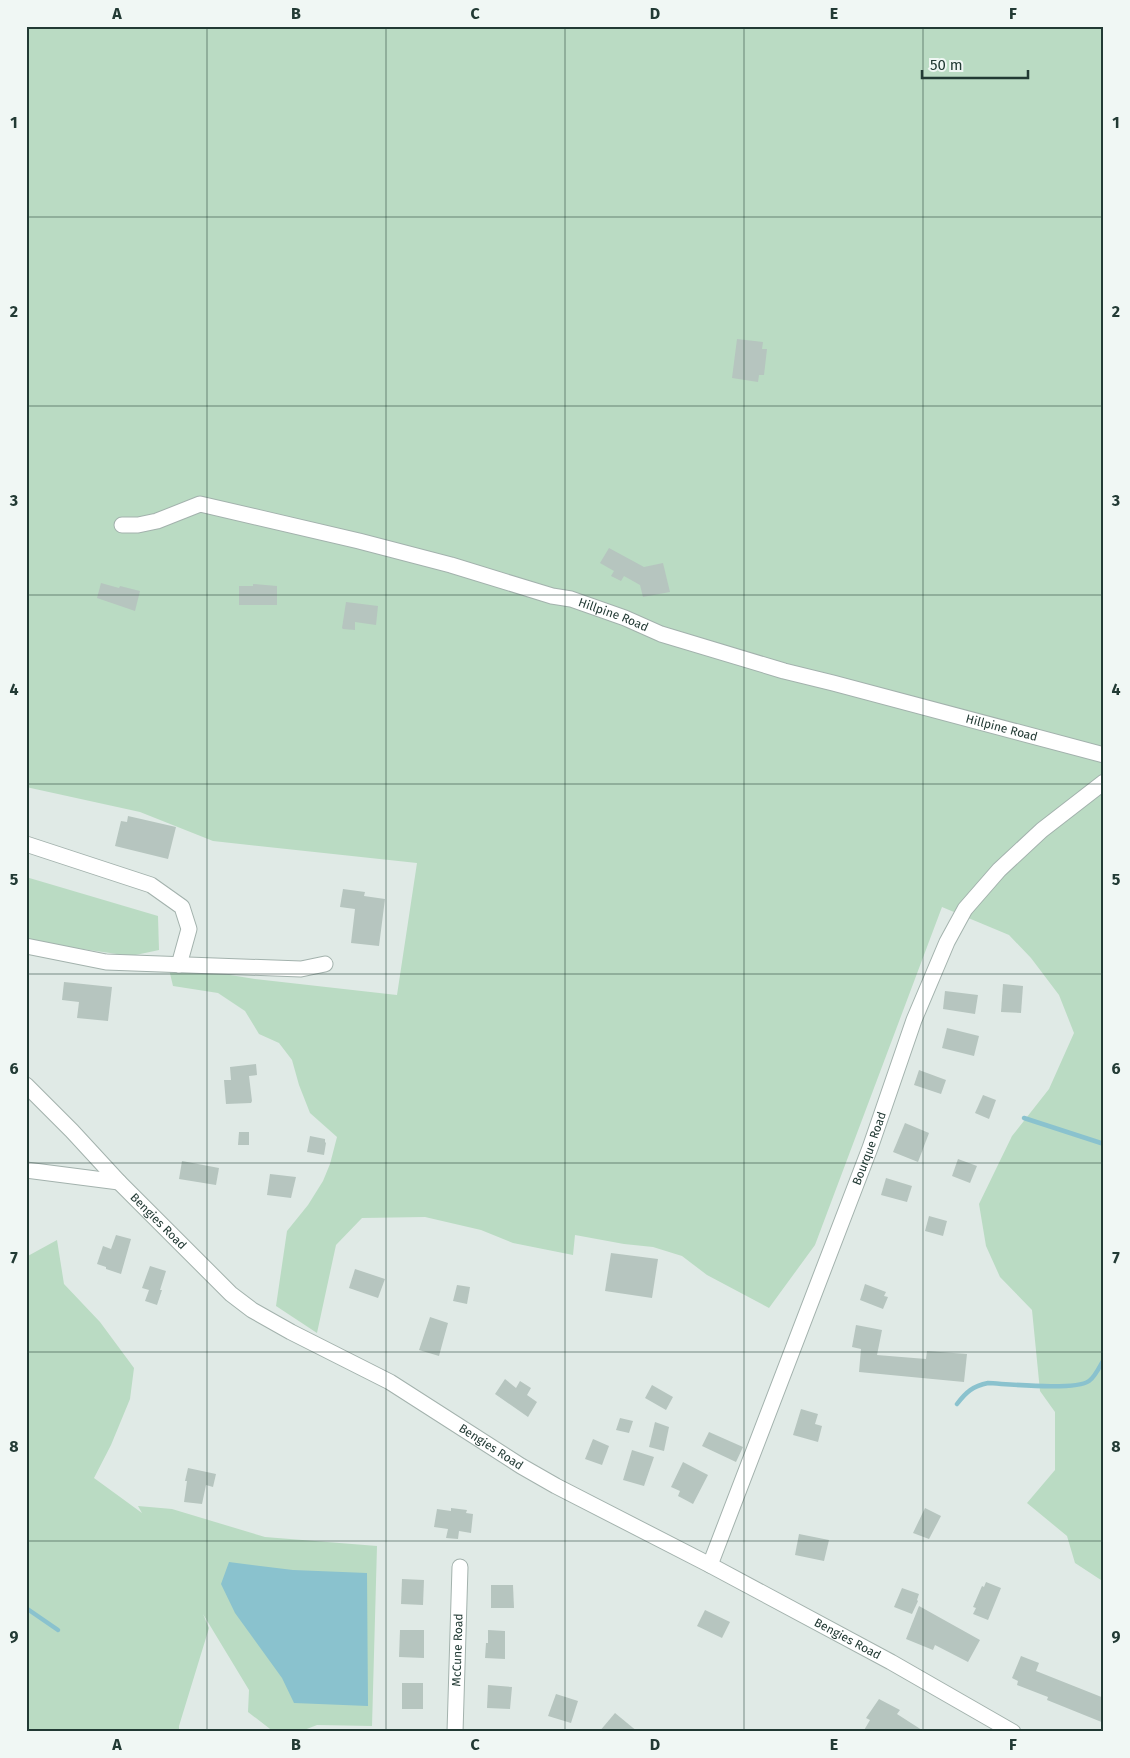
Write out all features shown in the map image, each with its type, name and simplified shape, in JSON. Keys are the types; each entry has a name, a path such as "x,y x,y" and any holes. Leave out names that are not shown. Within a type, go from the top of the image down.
{"street":[{"name":"Hillpine Road","path":"122,525 138,525 157,521 200,504 340,536 451,565 552,596 571,599 625,618 660,634 784,671 1104,755"},
{"name":"Bourque Road","path":"710,1565 870,1148 914,1020 947,942 965,909 999,870 1042,830 1104,782"},
{"path":"26,844 152,885 182,907 189,930 179,964"},
{"path":"26,946 106,962 301,969 325,964"},
{"name":"Bengies Road","path":"26,1085 119,1182 231,1294 252,1310 390,1382 556,1486 710,1565 891,1662 1013,1732"},
{"path":"26,1170 119,1182"},
{"name":"McCune Road","path":"455,1732 460,1567"}],"green space":[{"path":"26,26 1104,26 1104,1582 1075,1563 1067,1536 1027,1503 1055,1470 1055,1412 1040,1391 1032,1310 1000,1277 986,1246 979,1204 1012,1136 1049,1089 1074,1033 1059,995 1031,958 1009,935 942,907 815,1245 769,1308 707,1275 682,1256 653,1247 575,1235 573,1255 513,1243 481,1230 425,1217 362,1218 336,1245 317,1333 276,1306 287,1231 308,1205 323,1181 330,1164 337,1137 310,1113 292,1060 279,1043 259,1034 245,1011 218,993 173,986 168,965 255,979 397,995 417,863 213,841 140,812 26,787"},
{"path":"26,877 158,916 159,950 131,956 26,941"},
{"path":"57,1240 64,1284 100,1322 134,1368 130,1399 111,1445 94,1478 142,1513 138,1506 172,1509 265,1537 377,1546 372,1726 317,1725 299,1732 274,1732 248,1712 249,1690 203,1614 209,1628 179,1726 179,1732 26,1732 26,1257"}],"water":[{"path":"229,1562 293,1570 367,1573 368,1706 294,1703 282,1678 235,1613 221,1584"}],"building":[{"path":"737,339 763,342 762,349 767,349 764,375 759,375 758,382 732,378"},
{"path":"609,548 644,567 663,563 670,592 643,597 640,585 624,576 621,581 611,576 614,571 600,563"},
{"path":"101,583 140,591 135,611 97,598"},
{"path":"253,584 277,586 277,605 239,605 239,586 253,586"},
{"path":"346,602 378,606 376,625 355,622 355,630 343,629"},
{"path":"128,816 176,827 168,859 115,846 121,821 127,822"},
{"path":"343,889 365,892 364,896 385,899 379,946 351,943 355,909 340,907"},
{"path":"64,982 112,987 108,1021 77,1018 79,1002 62,1000"},
{"path":"1003,984 1023,986 1021,1013 1001,1012"},
{"path":"945,991 978,995 975,1014 943,1009"},
{"path":"947,1028 979,1036 974,1056 942,1048"},
{"path":"256,1064 257,1075 249,1076 251,1103 226,1104 224,1080 231,1080 230,1067"},
{"path":"919,1070 946,1080 941,1094 914,1085"},
{"path":"983,1095 996,1100 989,1119 975,1113"},
{"path":"905,1123 929,1133 918,1162 893,1152"},
{"path":"239,1132 249,1132 249,1145 238,1145"},
{"path":"310,1136 325,1139 324,1155 307,1152"},
{"path":"958,1159 977,1166 970,1183 952,1176"},
{"path":"182,1161 219,1168 216,1185 179,1179"},
{"path":"270,1174 296,1177 291,1198 267,1195"},
{"path":"886,1178 912,1186 907,1202 881,1195"},
{"path":"929,1216 947,1221 943,1236 925,1231"},
{"path":"116,1235 131,1239 121,1274 97,1264 103,1246 111,1249"},
{"path":"611,1253 658,1259 652,1298 605,1291"},
{"path":"150,1266 166,1271 157,1305 145,1301 149,1290 142,1288"},
{"path":"355,1269 385,1279 378,1298 349,1288"},
{"path":"865,1284 886,1292 884,1296 888,1297 883,1309 860,1300"},
{"path":"457,1285 470,1287 467,1304 453,1301"},
{"path":"430,1317 448,1323 439,1356 419,1350"},
{"path":"856,1325 882,1330 877,1355 926,1359 927,1351 967,1354 964,1382 859,1372 861,1349 852,1347"},
{"path":"505,1379 516,1388 520,1381 531,1388 527,1395 537,1402 528,1417 495,1394"},
{"path":"652,1385 673,1397 666,1410 645,1398"},
{"path":"801,1409 818,1414 815,1424 822,1426 818,1442 793,1435"},
{"path":"620,1418 633,1421 629,1433 616,1430"},
{"path":"655,1422 669,1427 664,1451 649,1447"},
{"path":"709,1432 743,1447 736,1462 702,1446"},
{"path":"593,1439 609,1446 602,1465 585,1459"},
{"path":"632,1450 654,1457 644,1486 623,1480"},
{"path":"683,1462 708,1475 693,1504 678,1496 680,1491 671,1487"},
{"path":"188,1468 216,1474 213,1487 206,1485 202,1504 184,1502"},
{"path":"451,1508 467,1510 466,1513 473,1514 471,1533 459,1531 458,1539 446,1538 448,1529 434,1527 437,1509 451,1511"},
{"path":"925,1508 941,1516 929,1539 913,1533"},
{"path":"799,1534 829,1540 824,1561 795,1555"},
{"path":"402,1579 424,1580 423,1605 401,1604"},
{"path":"986,1582 1001,1588 988,1620 973,1614 976,1608 973,1607 982,1586 984,1587"},
{"path":"491,1585 513,1585 514,1608 491,1608"},
{"path":"902,1588 919,1594 912,1614 894,1607"},
{"path":"919,1606 980,1640 968,1662 935,1645 933,1650 906,1639"},
{"path":"705,1610 730,1622 722,1638 697,1626"},
{"path":"400,1630 424,1630 424,1658 399,1657"},
{"path":"488,1630 505,1631 505,1659 485,1658"},
{"path":"1021,1656 1039,1663 1036,1671 1104,1698 1104,1723 1047,1700 1048,1697 1017,1685 1018,1681 1012,1678"},
{"path":"402,1683 423,1683 423,1709 402,1709"},
{"path":"488,1685 512,1687 510,1709 487,1708"},
{"path":"556,1694 578,1701 571,1723 548,1716"},
{"path":"879,1699 900,1710 897,1714 925,1732 863,1732 870,1720 866,1718"},
{"path":"615,1713 638,1732 599,1732"}],"waterway":[{"path":"1024,1118 1104,1144"},
{"path":"957,1404 970,1390 988,1383 1056,1386 1081,1384 1093,1377 1104,1359"},
{"path":"26,1608 58,1630"}]}
